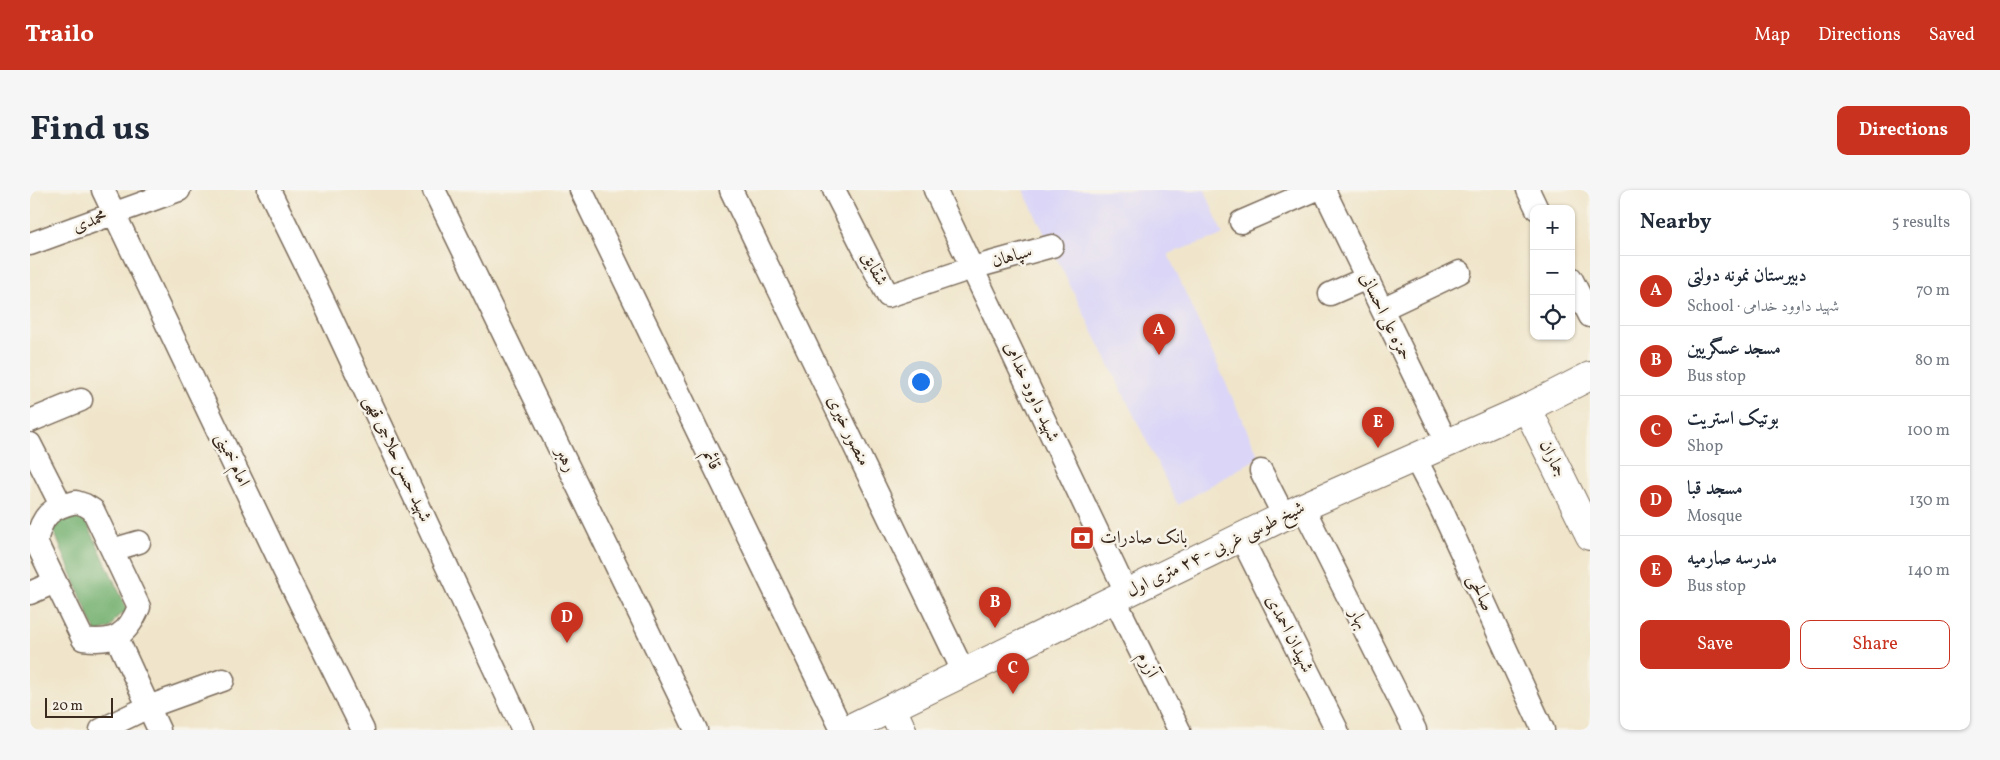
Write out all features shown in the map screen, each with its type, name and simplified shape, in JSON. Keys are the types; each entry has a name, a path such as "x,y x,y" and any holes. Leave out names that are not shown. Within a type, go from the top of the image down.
{"main road":[{"name":"شیخ طوسی غربی - ۲۴ متری اول","path":"846,730 897,719 964,673 1293,512 1527,408 1590,376"},
{"name":"جماران","path":"1527,408 1590,536"}],"street":[{"name":"امام خمینی","path":"103,190 284,570 363,730"},
{"name":"محمدی","path":"30,244 178,190"},
{"name":"شهید حسن حلاجی قهی","path":"269,190 326,307 523,730"},
{"name":"رهبر","path":"434,190 696,730"},
{"name":"قائم","path":"581,190 842,730"},
{"name":"منصور خیری","path":"731,190 964,673"},
{"name":"شقایق","path":"834,190 888,296 972,268"},
{"name":"شهید داوود خدامی","path":"935,190 1121,597"},
{"path":"1241,222 1315,190"},
{"name":"حمزه علی احسانی","path":"1324,190 1446,443"},
{"path":"1528,190 1535,205"},
{"name":"سپاهان","path":"972,268 1052,246"},
{"path":"1382,308 1460,272"},
{"path":"1330,294 1367,278"},
{"path":"1575,286 1590,316"},
{"path":"30,421 81,400"},
{"path":"30,444 61,506"},
{"name":"صالحی","path":"1414,458 1439,504 1543,730"},
{"name":"بهار","path":"1262,471 1293,512 1415,730"},
{"path":"76,502 85,505 93,510 112,550 140,607 134,621 116,638 97,641 83,639 36,542 40,525 51,512 61,506 76,502"},
{"name":"شهیدان احمدی","path":"1241,537 1337,730"},
{"path":"112,550 139,542"},
{"path":"30,593 55,582"},
{"name":"آزرم","path":"1121,597 1179,730"},
{"path":"116,638 159,730"},
{"path":"101,730 148,707 222,680"}],"shaded area":[{"path":"1023,190 1205,190 1223,235 1168,254 1259,457 1178,505"}],"green space":[{"path":"71,512 82,512 128,611 117,617 110,628 96,633 51,524"}],"place":[{"name":"دبیرستان نمونه دولتی","path":"1159,355"},
{"name":"مدرسه صارمیه","path":"1378,448"},
{"name":"بانک صادرات","path":"1082,538"},
{"name":"مسجد عسگریین","path":"995,628"},
{"name":"مسجد قبا","path":"567,643"},
{"name":"بوتیک استریت","path":"1013,694"}]}
